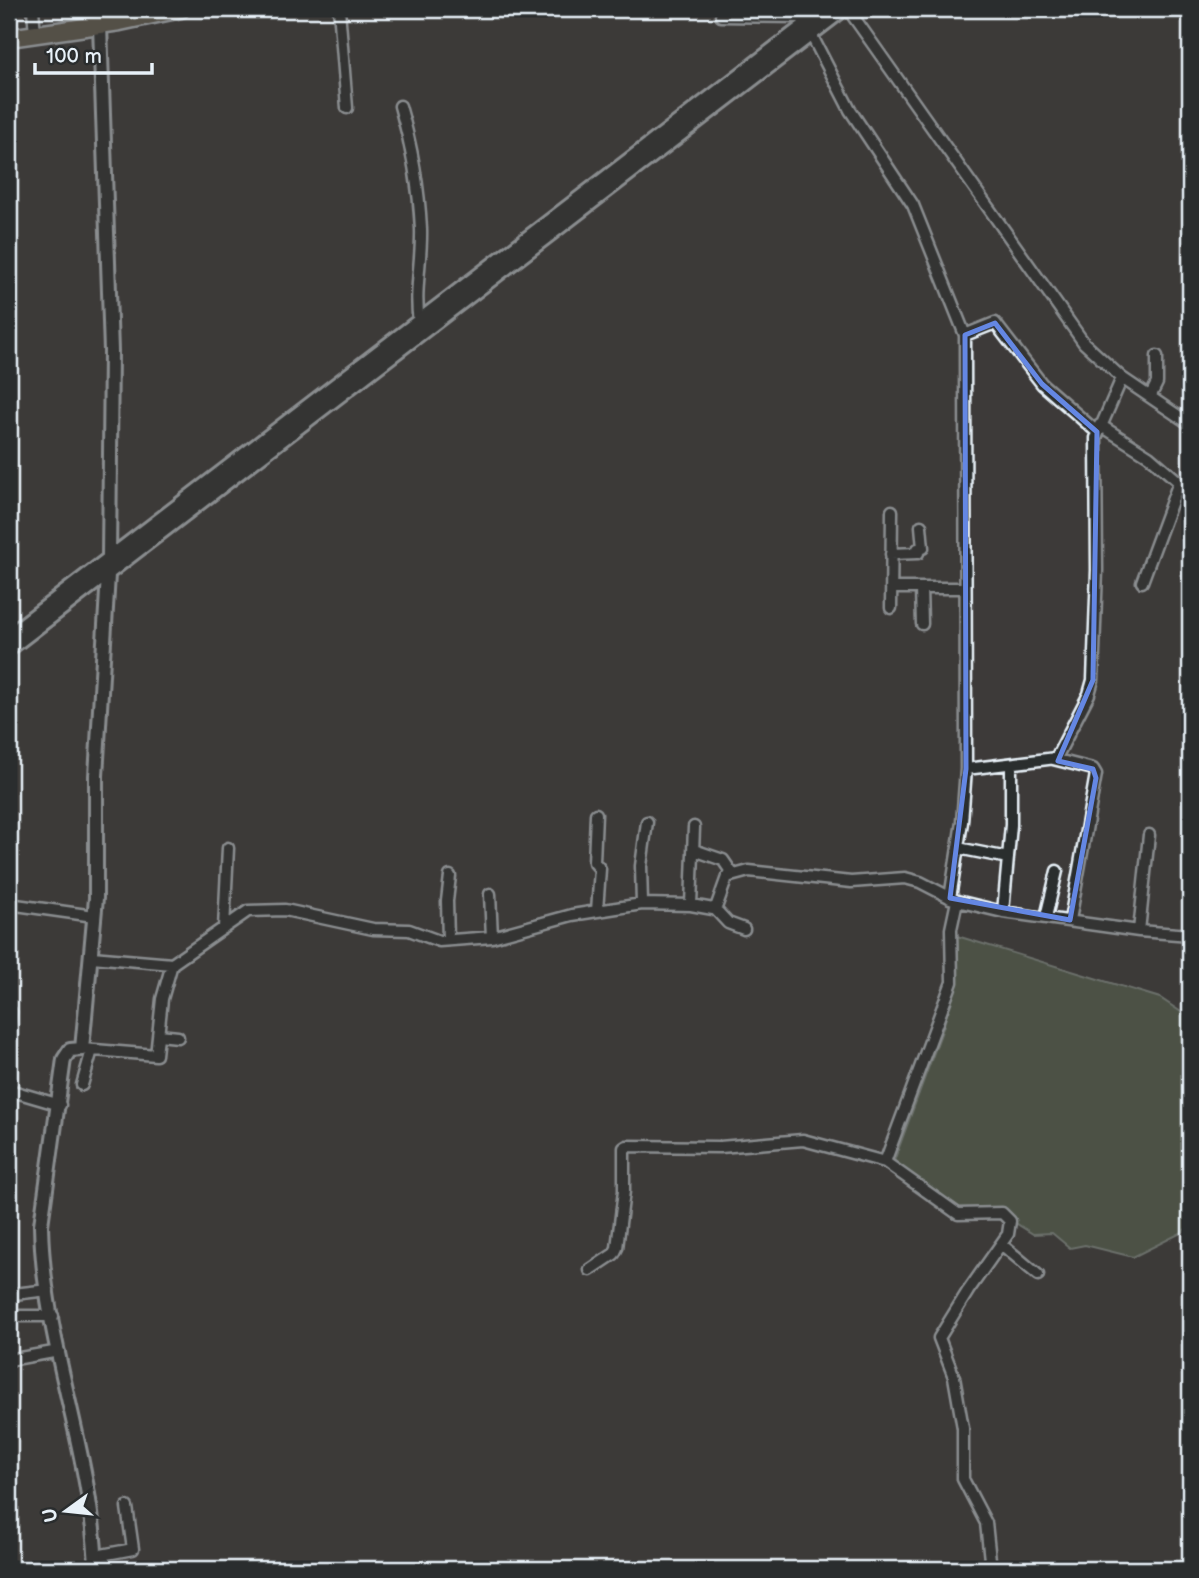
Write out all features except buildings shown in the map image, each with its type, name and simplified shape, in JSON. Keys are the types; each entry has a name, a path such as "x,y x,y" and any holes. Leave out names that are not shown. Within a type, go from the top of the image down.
{"main road":[{"path":"9,38 100,25 119,15 181,9"}],"street":[{"path":"33,9 35,34"},
{"path":"339,9 347,108"},
{"path":"9,635 419,322 805,21 827,9"},
{"path":"721,16 805,21 846,9 1084,343 1122,377 1185,415 1190,424"},
{"path":"805,21 850,110 913,205 965,335 967,506 963,589 966,769 951,929 952,982 885,1162"},
{"path":"9,649 805,21"},
{"path":"82,1085 87,1050 92,957 96,776 109,558 111,351 100,25"},
{"path":"400,106 415,163 421,229 416,296 419,322"},
{"path":"965,335 995,323 1042,384 1099,428 1158,462 1179,482 1142,582"},
{"path":"1151,395 1157,383 1157,356"},
{"path":"1053,759 1061,752 1093,680 1099,428 1122,377"},
{"path":"891,608 892,511"},
{"path":"891,554 918,554 918,549 923,548 921,526"},
{"path":"891,588 963,589"},
{"path":"921,588 922,624"},
{"path":"966,769 1053,759 1093,769 1096,775 1070,920"},
{"path":"1003,912 1011,765"},
{"path":"596,814 594,862 600,869 597,911"},
{"path":"642,904 641,866 647,822"},
{"path":"691,905 694,827"},
{"path":"1139,931 1149,835"},
{"path":"224,928 228,848"},
{"path":"958,848 1008,858"},
{"path":"694,850 723,860 732,873"},
{"path":"714,908 725,880 732,873 757,871 851,882 905,878 920,882 953,900 1003,912 1139,931 1190,935"},
{"path":"1046,917 1057,871"},
{"path":"448,940 447,901 450,876"},
{"path":"490,894 492,937"},
{"path":"9,904 94,916"},
{"path":"127,1507 133,1549 96,1562 81,1449 52,1316 41,1241 42,1202 60,1105 66,1054 87,1050 156,1055 162,999 172,964 248,911 285,910 373,929 409,930 428,939 448,940 492,937 597,911 642,904 691,905 714,908 728,923 744,929"},
{"path":"92,957 172,964"},
{"path":"9,1024 11,1012"},
{"path":"159,1035 178,1037"},
{"path":"9,1090 60,1105"},
{"path":"590,1270 614,1254 617,1248 625,1146 720,1147 803,1140 885,1162 958,1214 1002,1213 1011,1227 939,1338 954,1377 963,1428 964,1484 986,1523 991,1569"},
{"path":"1000,1244 1038,1275"},
{"path":"9,1308 14,1294 48,1290"},
{"path":"9,1316 52,1316"},
{"path":"9,1360 59,1350"}],"highlighted area":[{"path":"995,323 1042,384 1097,432 1093,680 1058,761 1093,769 1096,778 1070,920 950,898 966,769 965,335"}],"green space":[{"path":"957,936 1160,998 1190,1018 1190,1224 1183,1232 1133,1257 1085,1245 1070,1248 1052,1233 1033,1234 1006,1217 958,1214 894,1161 943,1028 958,973"}]}
